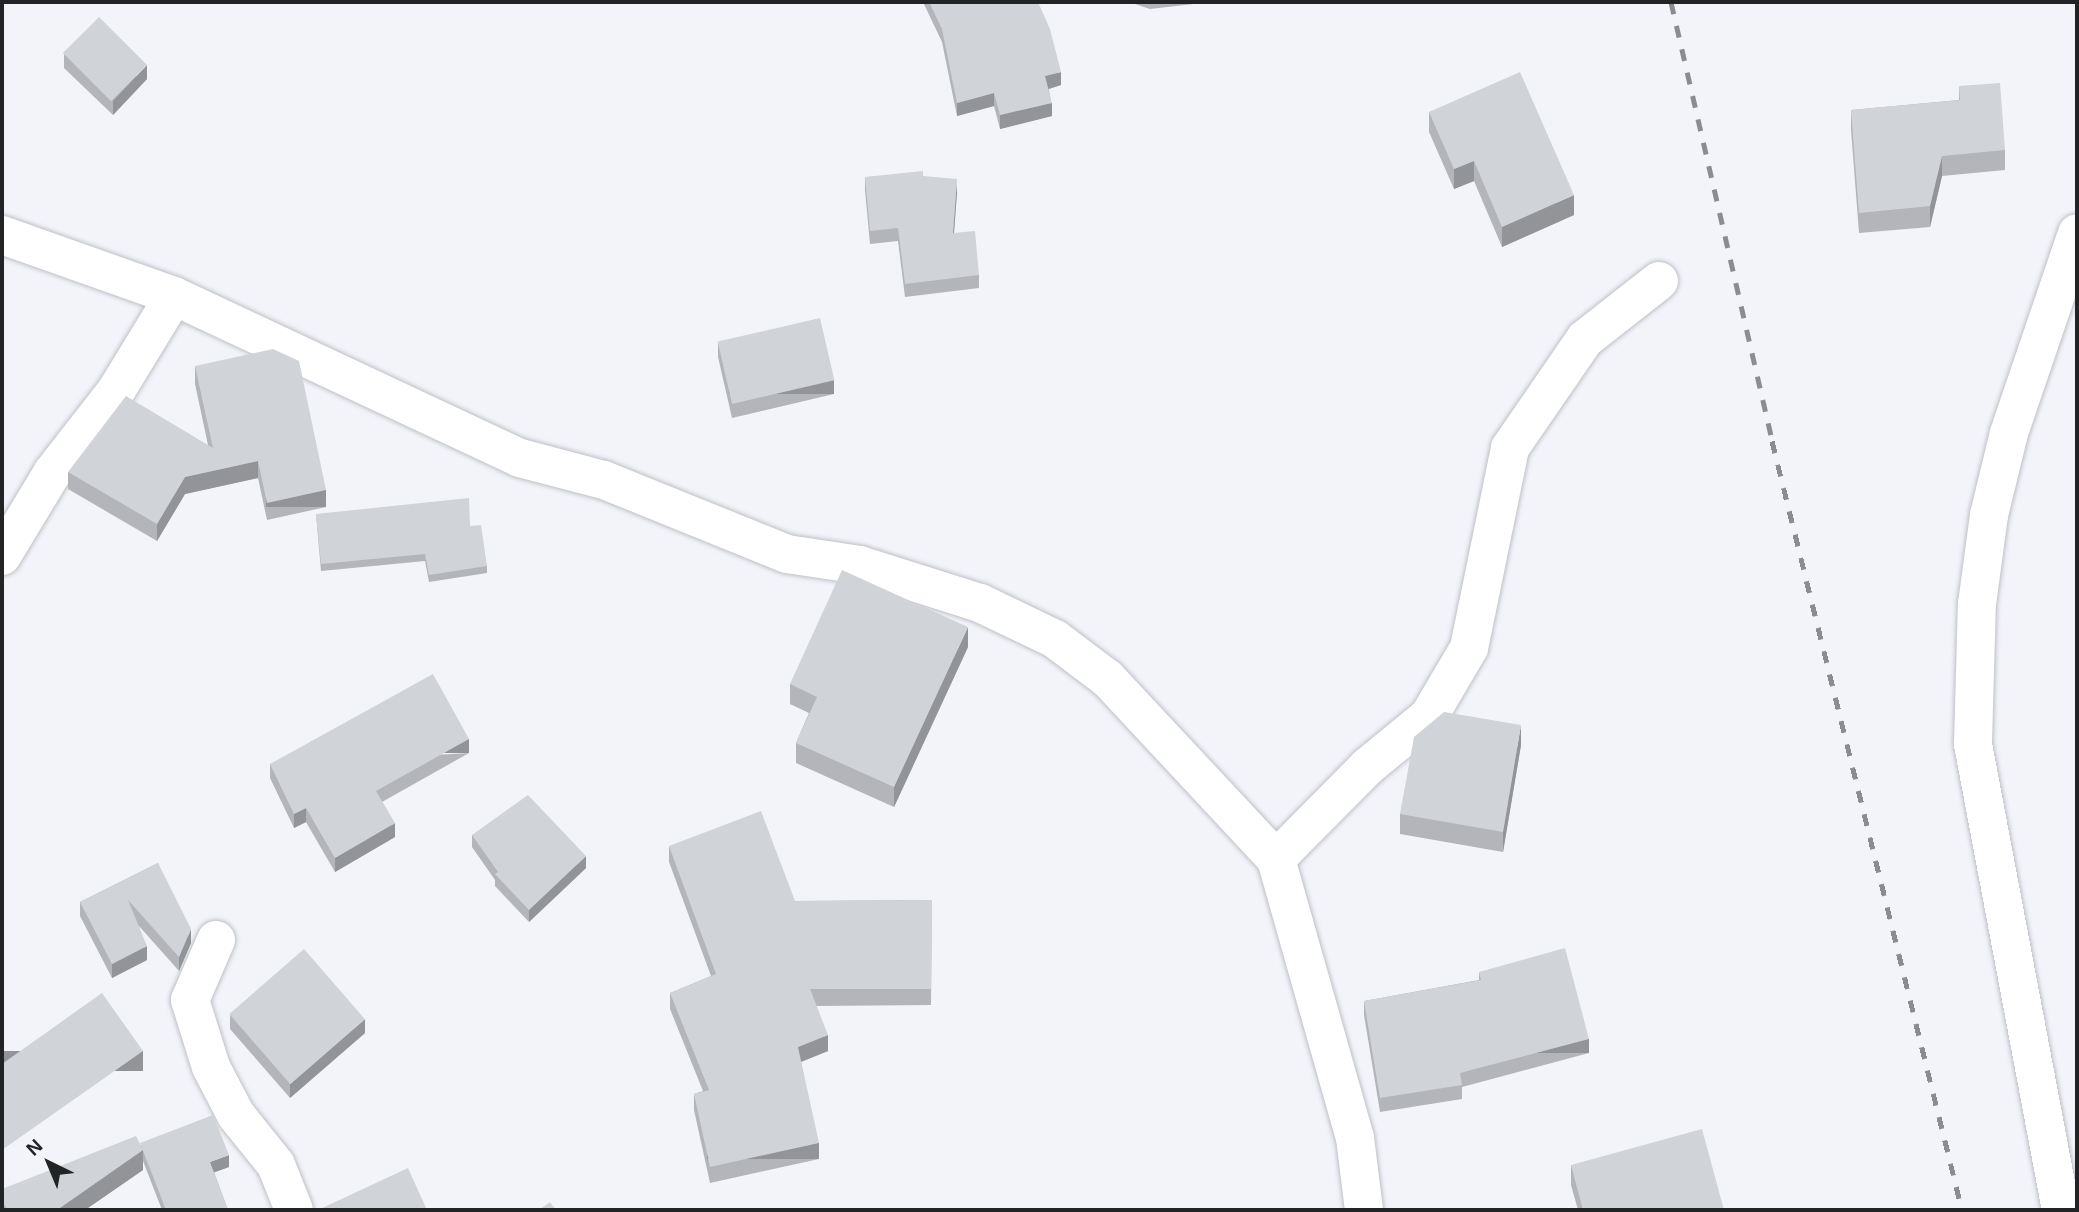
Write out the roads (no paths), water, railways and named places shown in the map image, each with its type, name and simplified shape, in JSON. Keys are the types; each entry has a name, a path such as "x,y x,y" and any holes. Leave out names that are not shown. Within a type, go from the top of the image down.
{"street":[{"path":"2061,1210 1973,743 1977,604 1989,515 2009,433 2077,233"},
{"path":"2,235 174,296 520,458 604,480 787,554 860,565 980,603 1055,639 1108,679 1276,859 1355,1138 1364,1210"},
{"path":"1276,859 1367,767 1429,716 1469,649 1510,448 1585,339 1659,281"},
{"path":"2,556 52,472 116,391 174,296"},
{"path":"216,940 190,1000 211,1067 236,1115 276,1165 294,1210"}],"railway":[{"path":"1671,2 1772,441 1962,1210"}]}
